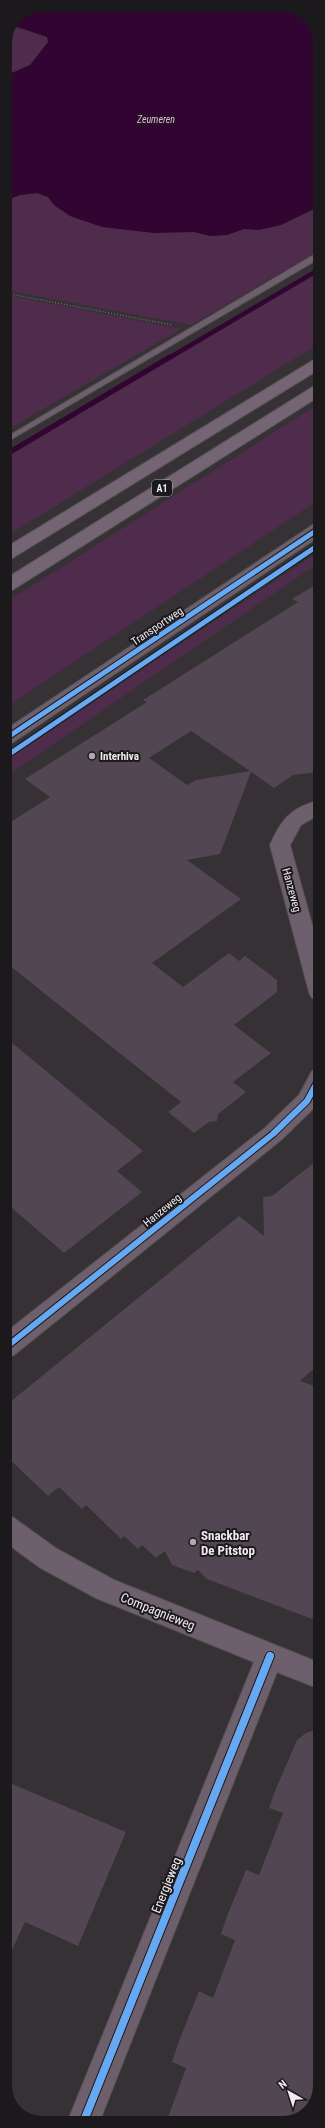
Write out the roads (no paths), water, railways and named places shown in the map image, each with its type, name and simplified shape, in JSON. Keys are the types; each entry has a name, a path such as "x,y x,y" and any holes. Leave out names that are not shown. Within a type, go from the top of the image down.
{"highway":[{"name":"A1","path":"12,551 313,366"},
{"name":"A1","path":"12,582 313,393"}],"street":[{"name":"Transportweg","path":"12,722 313,522"},
{"name":"Transportweg","path":"12,734 313,533"},
{"name":"Hanzeweg","path":"313,810 294,818 280,845 313,966"},
{"name":"Hanzeweg","path":"12,1342 273,1134 307,1101 313,1090"},
{"name":"Compagnieweg","path":"12,1532 48,1558 105,1589 313,1673"},
{"name":"Energieweg","path":"86,2116 270,1656"}],"lane":[{"path":"12,436 313,259"}],"water":[{"name":"Zeumeren","path":"42,12 285,12 300,17 307,24 313,38 313,209 281,225 259,230 244,229 227,235 210,236 194,232 154,233 102,227 70,216 54,205 48,197 37,193 20,195 12,198 12,73 30,65 48,42 47,37 16,26 25,17"}],"waterway":[{"path":"169,358 313,273"},
{"path":"12,451 170,357"}],"place":[{"name":"Interhiva","path":"92,756"},
{"name":"Snackbar De Pitstop","path":"193,1542"}]}
